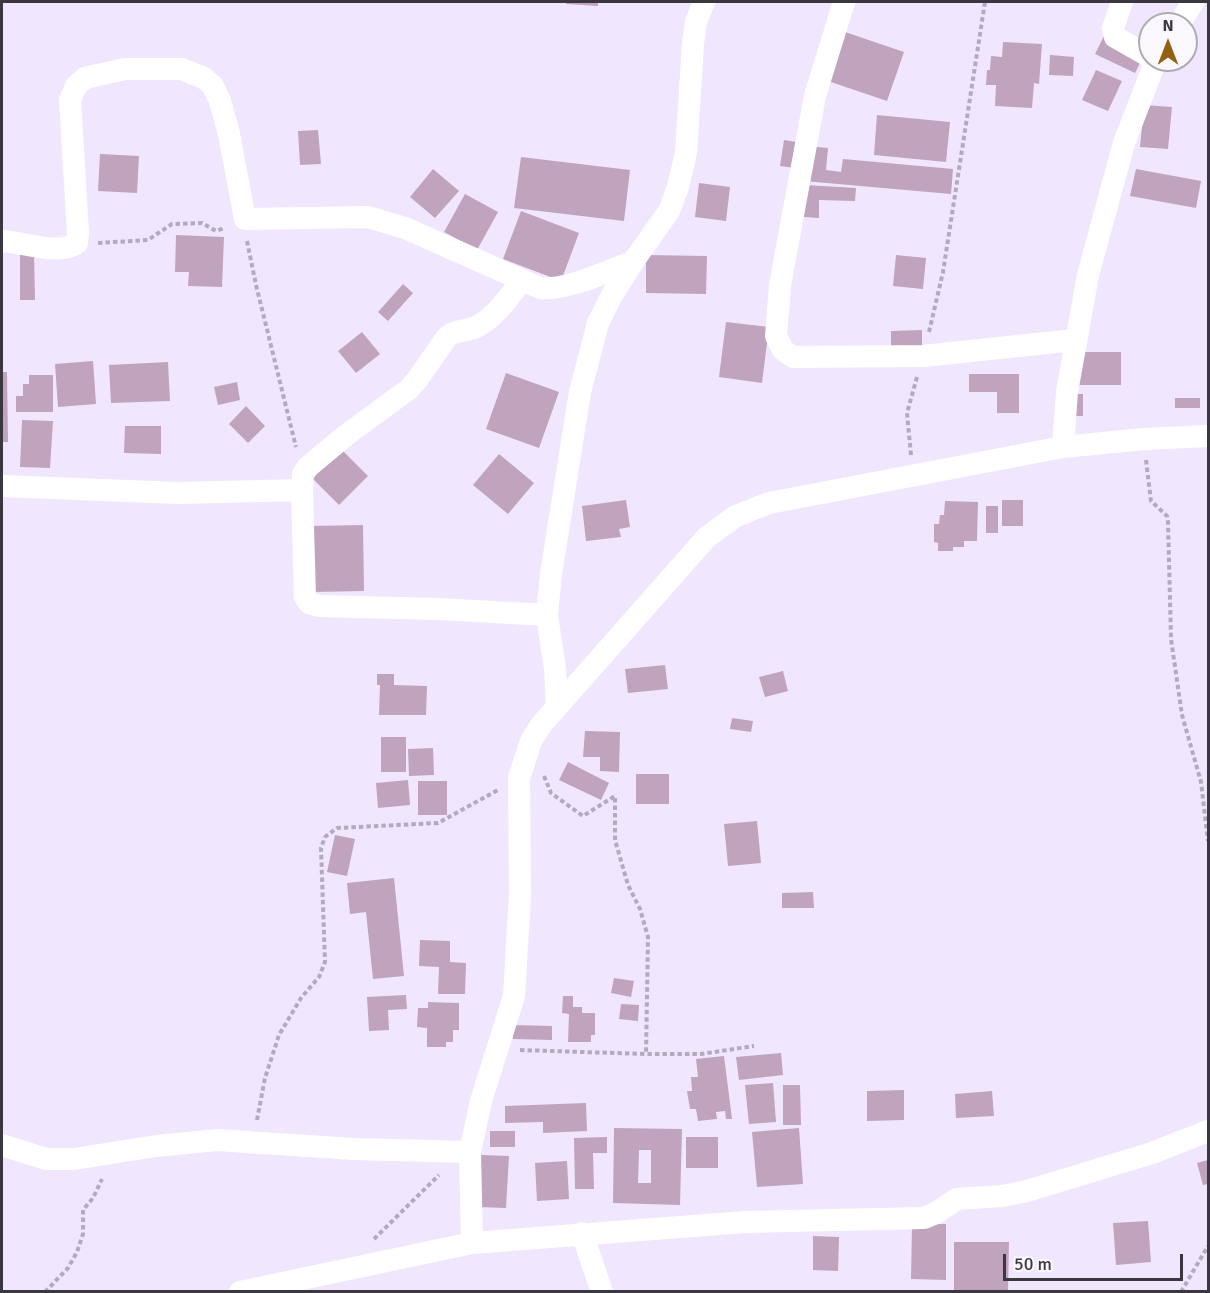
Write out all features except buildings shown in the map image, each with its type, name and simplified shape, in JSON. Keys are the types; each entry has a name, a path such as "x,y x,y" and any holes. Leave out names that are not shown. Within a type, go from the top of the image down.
{"street":[{"path":"557,706 548,615 551,574 580,392 598,323 612,295 669,210 678,187 686,153 696,22 704,2"},
{"path":"844,2 815,96 780,285 776,336 783,350 793,357 923,356 1075,340"},
{"path":"1122,2 1113,28 1115,37 1138,50"},
{"path":"2,241 61,249 77,243 70,100 76,86 85,78 125,69 182,69 204,78 213,86 229,134 245,222 368,216 405,228 540,288 555,289 633,262"},
{"path":"1063,447 1066,392 1088,275 1124,143 1151,72"},
{"path":"522,281 478,327 452,333 447,337 409,389 327,450 308,467 303,482 303,575 305,597 309,603 319,606 548,615"},
{"path":"472,1243 470,1157 481,1101 514,996 520,895 519,778 531,741 541,724 610,649 707,537 736,516 769,503 912,474 1063,447 1144,439 1209,436"},
{"path":"2,486 178,493 303,482"},
{"path":"240,1292 472,1243 746,1222 924,1218 936,1213 957,1198 1002,1196 1027,1191 1152,1153 1209,1131"},
{"path":"2,1145 46,1159 74,1159 188,1142 217,1140 470,1157"},
{"path":"582,1233 602,1292"}],"path":[{"path":"912,474 907,413 943,272 985,2"},
{"path":"77,243 148,240 172,224 202,223 216,231 245,222 256,285 303,482"},
{"path":"1144,439 1151,501 1167,516 1168,522 1171,639 1182,714 1201,782 1209,840"},
{"path":"531,741 551,793 583,816 615,796 615,840 628,885 640,909 648,937 646,1054"},
{"path":"254,1143 265,1078 279,1035 301,998 319,977 325,962 321,848 325,837 337,828 438,823 519,778"},
{"path":"498,1049 701,1054 754,1046"},
{"path":"45,1292 68,1268 77,1252 83,1234 83,1210 93,1198 113,1153"},
{"path":"360,1266 372,1242 391,1221 438,1176 470,1157"},
{"path":"1181,1292 1209,1246"}]}
